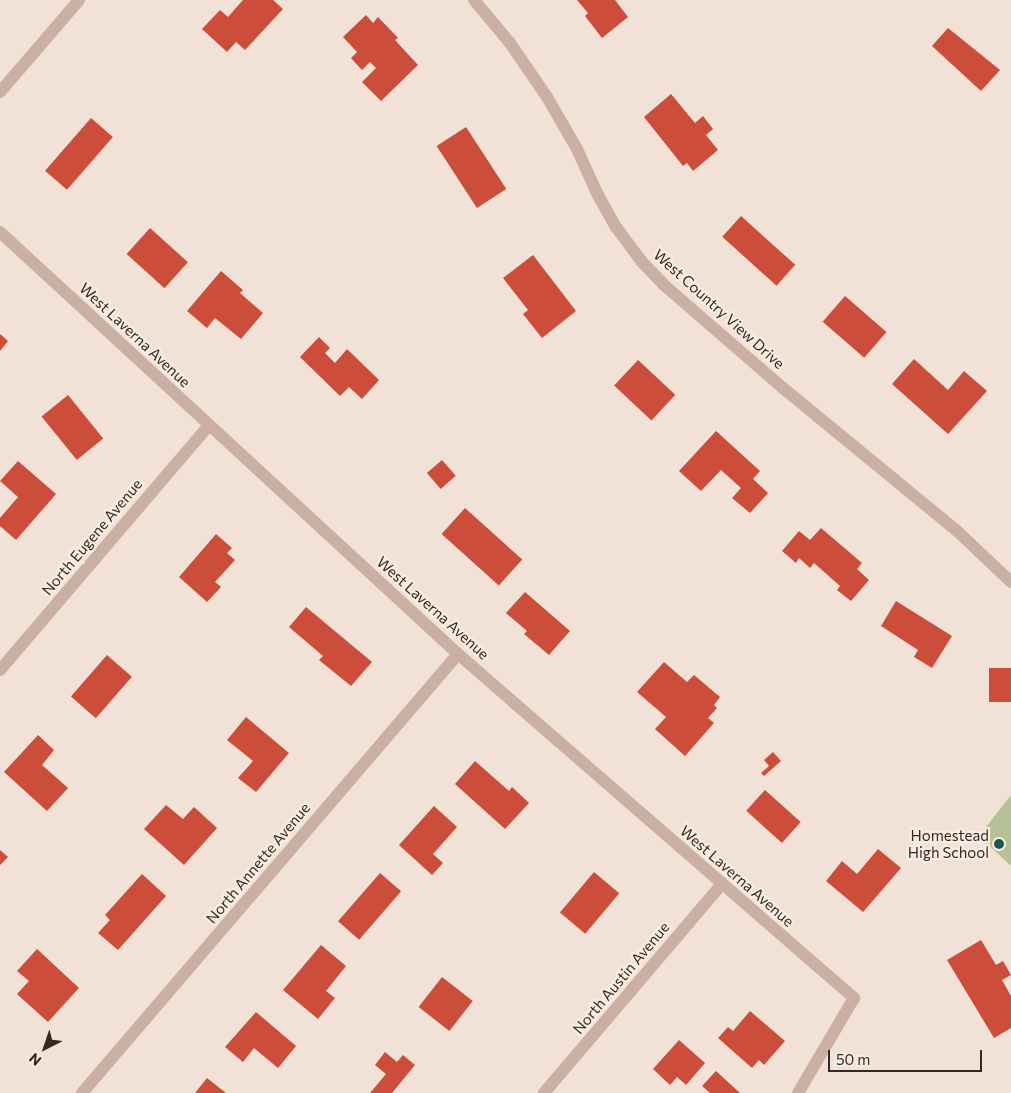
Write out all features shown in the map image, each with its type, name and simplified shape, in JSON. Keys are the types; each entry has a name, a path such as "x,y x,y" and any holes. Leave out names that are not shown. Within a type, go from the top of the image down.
{"street":[{"path":"0,92 79,0"},
{"name":"West Country View Drive","path":"474,0 510,43 547,97 577,149 598,195 616,227 642,262 664,285 775,382 956,530 1011,582"},
{"name":"West Laverna Avenue","path":"0,232 458,654 854,998 798,1093"},
{"name":"North Eugene Avenue","path":"0,670 209,425"},
{"name":"North Annette Avenue","path":"82,1093 458,654"},
{"name":"North Austin Avenue","path":"544,1093 722,884"}],"green space":[{"path":"1011,795 1011,866 979,836"}],"building":[{"path":"243,0 273,0 283,9 245,50 236,42 227,52 202,29 220,10 228,17"},
{"path":"577,0 615,0 628,17 602,38 585,16 588,13"},
{"path":"366,15 373,23 378,17 398,38 395,40 418,65 381,101 362,82 376,68 370,62 362,70 351,58 357,52 343,37"},
{"path":"948,28 1000,70 981,91 932,46"},
{"path":"671,94 695,123 703,116 713,129 706,135 718,150 693,171 687,163 683,166 644,117"},
{"path":"91,118 113,137 67,190 45,171"},
{"path":"466,127 506,189 477,208 437,146"},
{"path":"741,216 795,265 777,286 722,237"},
{"path":"150,228 188,262 164,288 127,254"},
{"path":"533,255 576,311 542,338 523,314 528,310 503,278"},
{"path":"221,271 243,290 240,293 263,313 241,339 215,318 207,328 187,311"},
{"path":"845,296 887,332 864,358 823,322"},
{"path":"0,334 8,341 0,351"},
{"path":"319,337 330,348 325,353 335,363 347,349 379,380 362,399 349,387 340,396 300,357"},
{"path":"914,359 948,390 964,371 987,391 948,434 892,384"},
{"path":"638,360 675,395 651,420 614,386"},
{"path":"68,395 103,439 77,460 42,416"},
{"path":"716,431 760,471 753,479 768,493 750,513 732,498 741,488 721,470 701,491 679,471"},
{"path":"442,460 456,476 441,489 427,473"},
{"path":"18,461 56,494 16,540 0,526 0,518 18,497 0,481"},
{"path":"465,508 522,560 499,586 442,534"},
{"path":"821,528 862,563 857,569 869,580 851,601 837,590 840,586 814,563 810,568 799,558 796,563 782,551 799,531 810,540"},
{"path":"216,534 232,548 227,553 235,560 215,582 221,587 207,602 179,577"},
{"path":"525,592 570,631 549,655 524,634 527,631 506,613"},
{"path":"896,601 952,636 932,668 914,657 918,650 881,626"},
{"path":"306,607 372,662 351,686 319,660 323,656 289,627"},
{"path":"107,655 132,677 96,718 71,697"},
{"path":"664,662 687,682 694,675 720,697 714,705 717,708 708,718 714,723 685,756 655,729 666,717 637,692"},
{"path":"989,668 1011,668 1011,702 989,702"},
{"path":"246,717 289,753 256,792 238,778 253,761 227,740"},
{"path":"38,735 54,750 42,765 68,788 47,811 4,772"},
{"path":"773,752 781,761 764,776 761,773 769,766 764,760"},
{"path":"475,761 509,791 512,787 529,803 505,829 455,784"},
{"path":"765,790 801,822 782,843 746,811"},
{"path":"166,805 183,819 194,807 217,828 184,865 144,829"},
{"path":"434,806 457,827 433,854 443,863 432,875 399,845"},
{"path":"878,849 901,868 863,912 826,881 842,861 857,874"},
{"path":"0,850 8,857 0,865"},
{"path":"594,872 619,893 585,934 560,913"},
{"path":"380,873 401,891 359,940 338,921"},
{"path":"142,874 166,896 118,950 98,933 110,920 105,915"},
{"path":"981,940 996,965 1003,961 1011,975 1002,980 1011,996 1011,1028 994,1038 947,960"},
{"path":"321,945 346,966 326,991 335,998 318,1019 283,990"},
{"path":"37,949 79,988 48,1022 17,994 29,981 17,971"},
{"path":"442,977 473,1001 449,1031 419,1007"},
{"path":"750,1011 785,1041 764,1065 759,1060 752,1068 718,1038 728,1027 733,1031"},
{"path":"256,1012 296,1046 278,1068 254,1048 243,1062 225,1047"},
{"path":"679,1040 705,1063 686,1085 677,1077 670,1085 653,1069"},
{"path":"385,1052 397,1062 403,1055 415,1065 392,1093 370,1093 386,1074 375,1065"},
{"path":"716,1071 740,1093 710,1093 702,1086"},
{"path":"207,1078 226,1093 195,1093"}],"place":[{"name":"Homestead High School","path":"999,844"}]}
